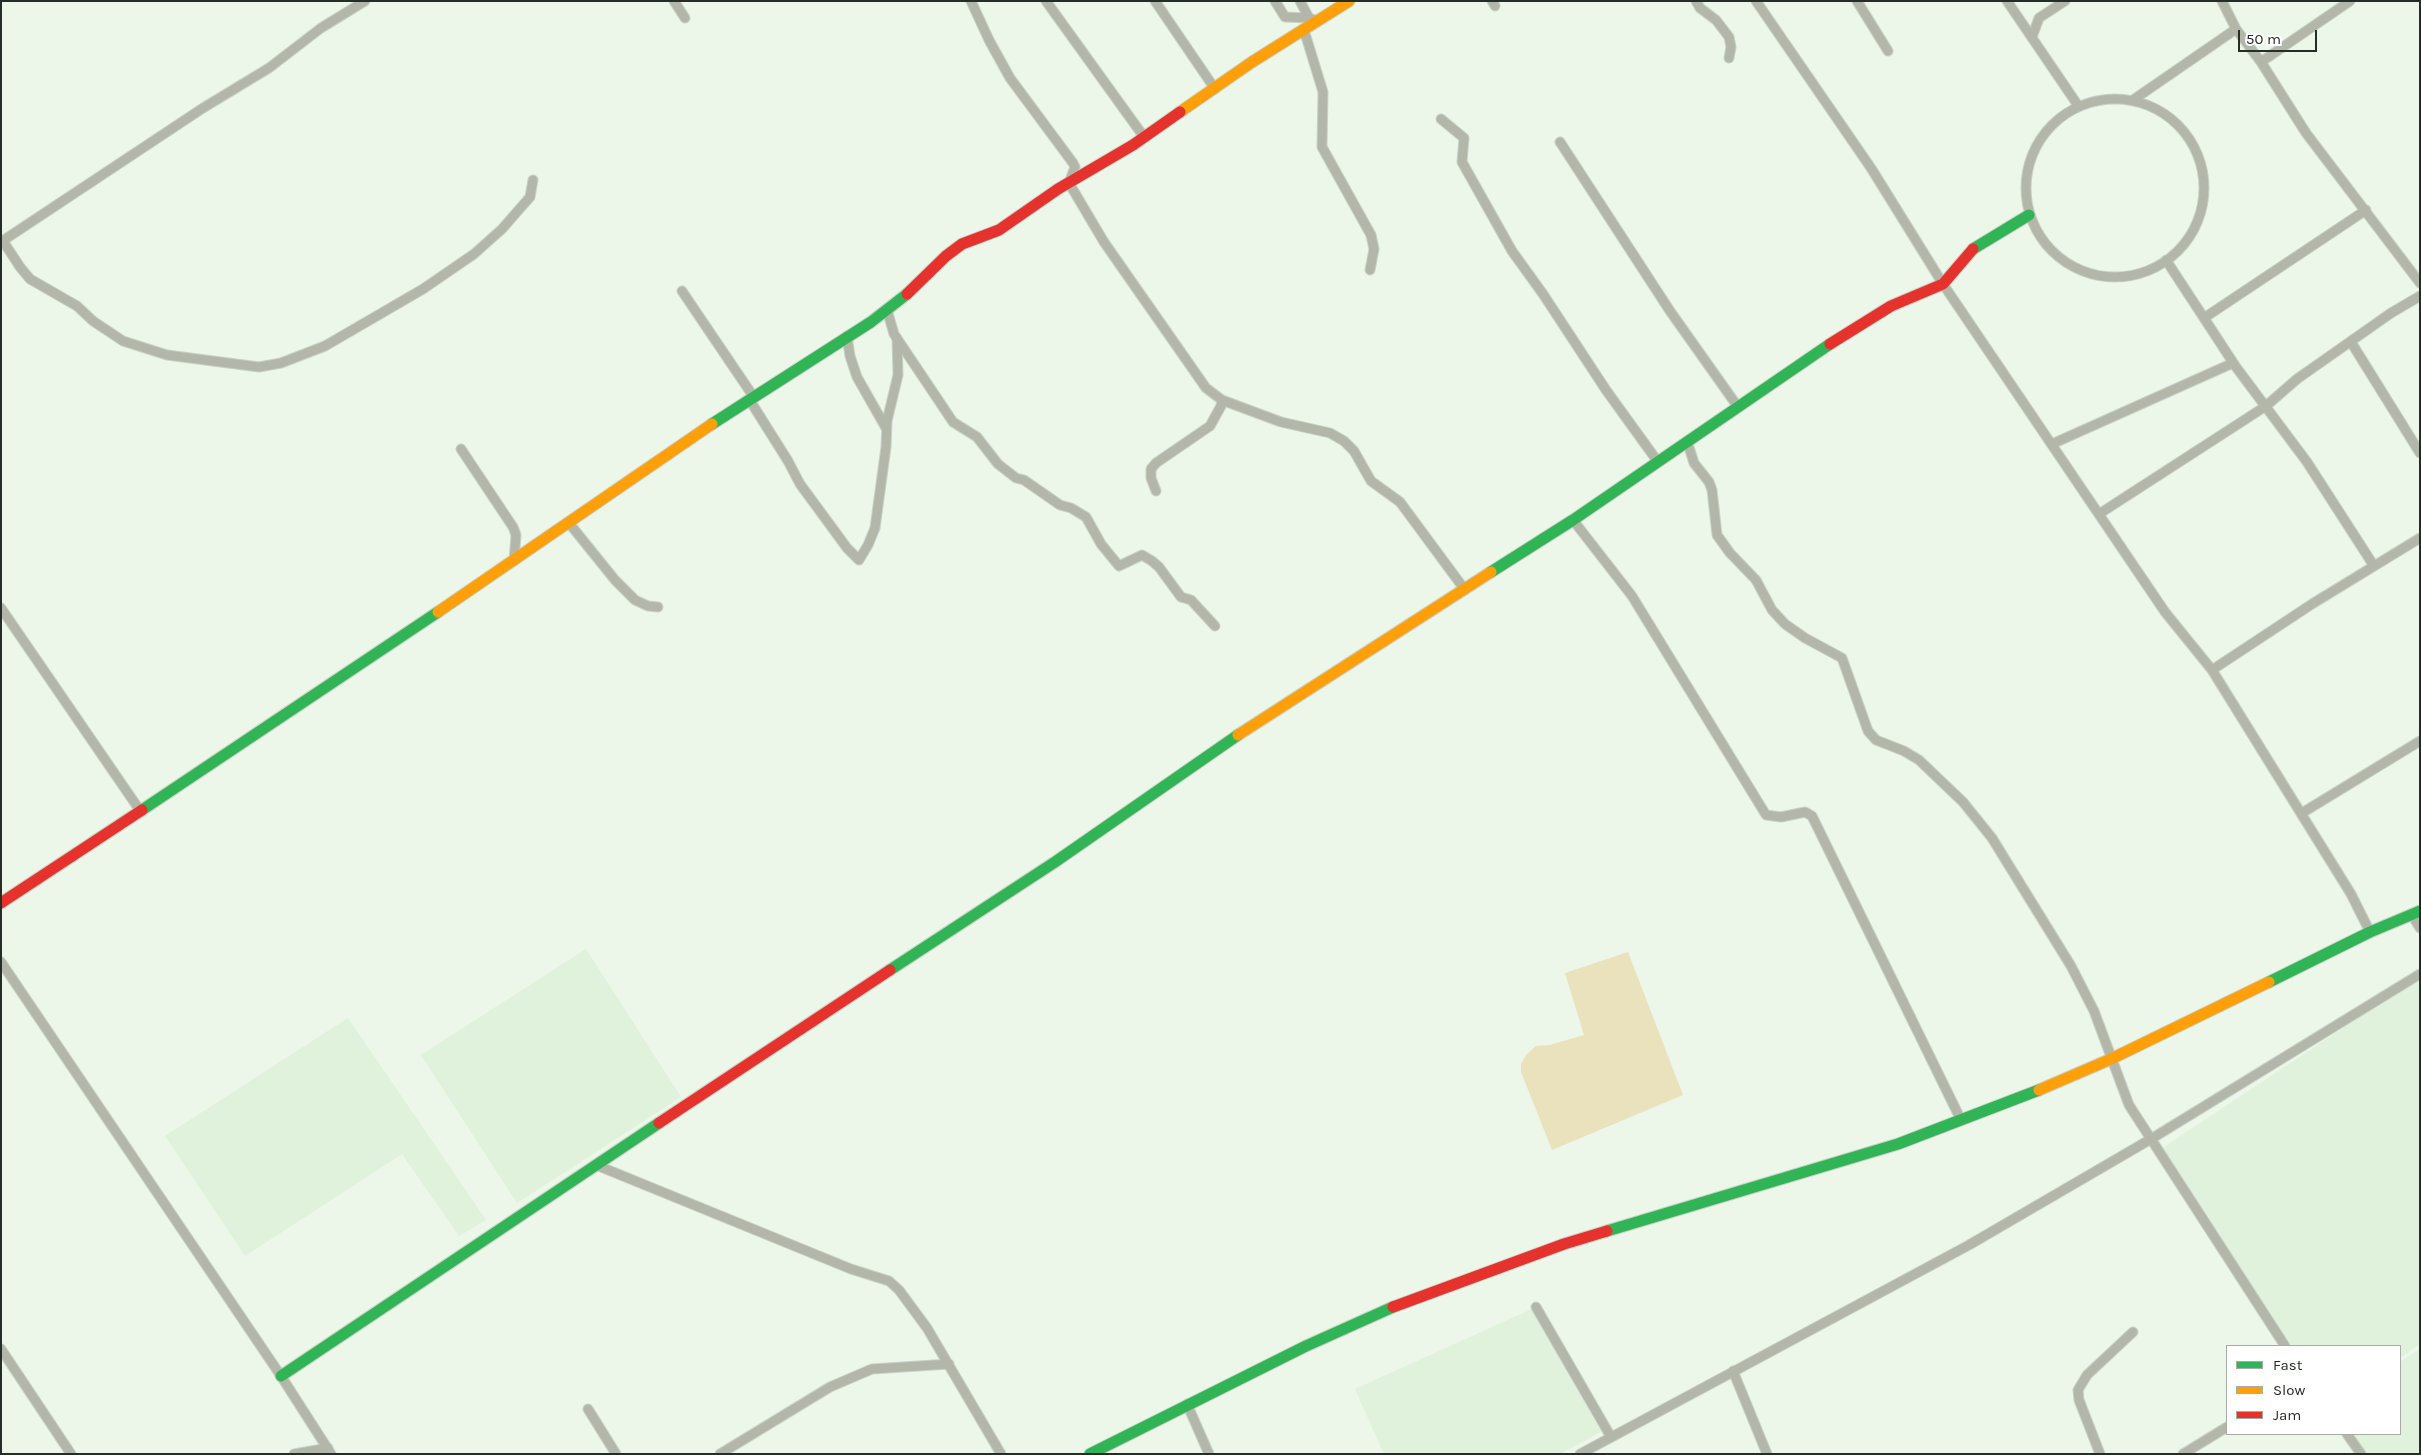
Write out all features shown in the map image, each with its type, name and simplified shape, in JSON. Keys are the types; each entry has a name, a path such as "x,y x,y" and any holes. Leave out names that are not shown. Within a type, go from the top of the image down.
{"main road":[{"path":"1,903 59,863 141,812 514,561 751,398 887,310 946,256 962,244 999,230 1069,183 1144,137 1252,62 1304,30 1313,19 1349,1"},
{"path":"281,1376 596,1164 1055,862 1240,734 1465,590 1521,551 1573,520 1855,327 1891,306 1943,284 1973,248 2029,215"},
{"path":"1090,1454 1187,1404 1371,1316 1496,1267 1564,1244 1898,1144 2030,1094 2111,1059 2370,932 2416,913"}],"street":[{"path":"365,1 320,28 269,68 203,108 2,241 30,280 77,306 93,321 123,341 167,355 259,367 281,363 325,346 423,289 474,254 502,230 530,197 533,180"},
{"path":"674,1 685,18"},
{"path":"971,1 989,40 1010,78 1075,167 1069,183 1104,242 1144,296 1192,370 1206,388 1222,400 1281,422 1330,433 1344,441 1354,451 1370,481 1400,502 1465,590"},
{"path":"1046,1 1144,137"},
{"path":"1155,1 1215,89"},
{"path":"1275,1 1285,17 1313,19"},
{"path":"1300,1 1313,19"},
{"path":"1696,1 1700,8 1716,20 1729,37 1731,47 1728,58"},
{"path":"1756,1 1871,168 1943,284 2165,612 2212,670 2302,814 2350,894 2370,932"},
{"path":"1857,1 1888,51"},
{"path":"2007,1 2077,104"},
{"path":"2021,19 2039,18 2065,1"},
{"path":"2222,1 2236,29 2261,62 2306,133 2420,283"},
{"path":"2261,62 2350,1"},
{"path":"2032,37 2039,18"},
{"path":"2133,100 2236,29"},
{"path":"1304,30 1323,92 1322,147 1371,235 1374,249 1370,270"},
{"path":"2096,100 2133,100 2167,115 2192,143 2204,179 2200,216 2181,248 2151,270 2115,278 2078,270 2048,248 2029,215 2025,178 2037,142 2062,115 2077,104 2096,100"},
{"path":"1441,119 1464,138 1462,162 1512,251 1543,294 1606,390 1658,462"},
{"path":"1560,142 1654,286 1738,407"},
{"path":"2204,318 2366,210"},
{"path":"2166,260 2234,363 2307,462 2374,566"},
{"path":"682,291 751,398 800,484 847,548 859,560 875,528 886,447 886,428 898,375 897,338"},
{"path":"2099,514 2266,406 2297,379 2391,313 2420,296"},
{"path":"887,310 890,326 897,338 953,422 977,437 998,464 1016,478 1024,480 1060,505 1086,517 1101,544 1119,566 1142,555 1152,561 1159,567 1181,597 1191,600 1216,626"},
{"path":"847,336 850,356 857,377 886,428"},
{"path":"2351,342 2420,453"},
{"path":"2052,444 2234,363"},
{"path":"1156,492 1151,478 1151,469 1156,463 1210,426 1221,406 1222,400"},
{"path":"1687,441 1694,463 1709,482 1712,490 1717,535 1730,553 1756,580 1772,610 1785,624 1842,658 1868,731 1876,740 1904,751 1919,760 1963,802 1992,838 2071,966 2094,1011 2129,1105 2284,1345"},
{"path":"461,449 513,527 516,535 514,561"},
{"path":"1573,520 1632,596 1766,815 1781,817 1805,812 1812,816 1962,1120"},
{"path":"569,523 615,580 635,600 648,606 658,606"},
{"path":"2212,670 2312,604 2420,538"},
{"path":"1,608 141,812"},
{"path":"2302,814 2420,741"},
{"path":"2416,913 2420,928"},
{"path":"1,962 281,1376 329,1451 294,1454"},
{"path":"1580,1454 1969,1245 2151,1139 2420,974"},
{"path":"596,1164 851,1269 889,1281 899,1290 927,1328 1001,1454"},
{"path":"1536,1306 1611,1437"},
{"path":"2100,1454 2079,1400 2078,1390 2087,1375 2133,1332"},
{"path":"1,1349 71,1454"},
{"path":"720,1454 830,1387 872,1369 949,1364"},
{"path":"1733,1371 1767,1454"},
{"path":"1187,1404 1209,1454"},
{"path":"588,1409 616,1454"},
{"path":"2183,1454 2226,1427"},
{"path":"2348,1435 2361,1454"}],"shaded area":[{"path":"586,949 681,1097 517,1203 421,1055"},
{"path":"1628,952 1683,1095 1552,1150 1521,1072 1521,1064 1526,1055 1536,1046 1550,1045 1584,1035 1565,973"},
{"path":"2420,977 2420,1344 2401,1357 2401,1345 2291,1345 2161,1149"},
{"path":"348,1018 486,1220 459,1236 402,1154 245,1256 165,1136"},
{"path":"1532,1309 1601,1432 1560,1454 1384,1454 1355,1389"},
{"path":"2420,1349 2420,1454 2367,1454 2355,1435 2401,1435 2401,1361"}],"traffic: fast":[{"path":"1973,249 2029,215"},
{"path":"712,424 871,322 907,294"},
{"path":"1491,572 1573,520 1830,344"},
{"path":"142,810 438,612"},
{"path":"890,970 1055,862 1238,735"},
{"path":"2269,982 2370,932 2420,911"},
{"path":"1607,1231 1898,1144 2039,1090"},
{"path":"281,1376 659,1123"},
{"path":"1090,1454 1306,1346 1393,1307"}],"traffic: slow":[{"path":"1180,112 1252,62 1349,1"},
{"path":"438,612 712,424"},
{"path":"1238,735 1491,572"},
{"path":"2039,1090 2111,1059 2269,982"}],"traffic: jam":[{"path":"907,294 946,256 962,244 999,230 1058,189 1133,145 1180,112"},
{"path":"1830,344 1891,306 1943,284 1973,249"},
{"path":"1,903 142,810"},
{"path":"659,1123 890,970"},
{"path":"1393,1307 1564,1244 1607,1231"}]}
